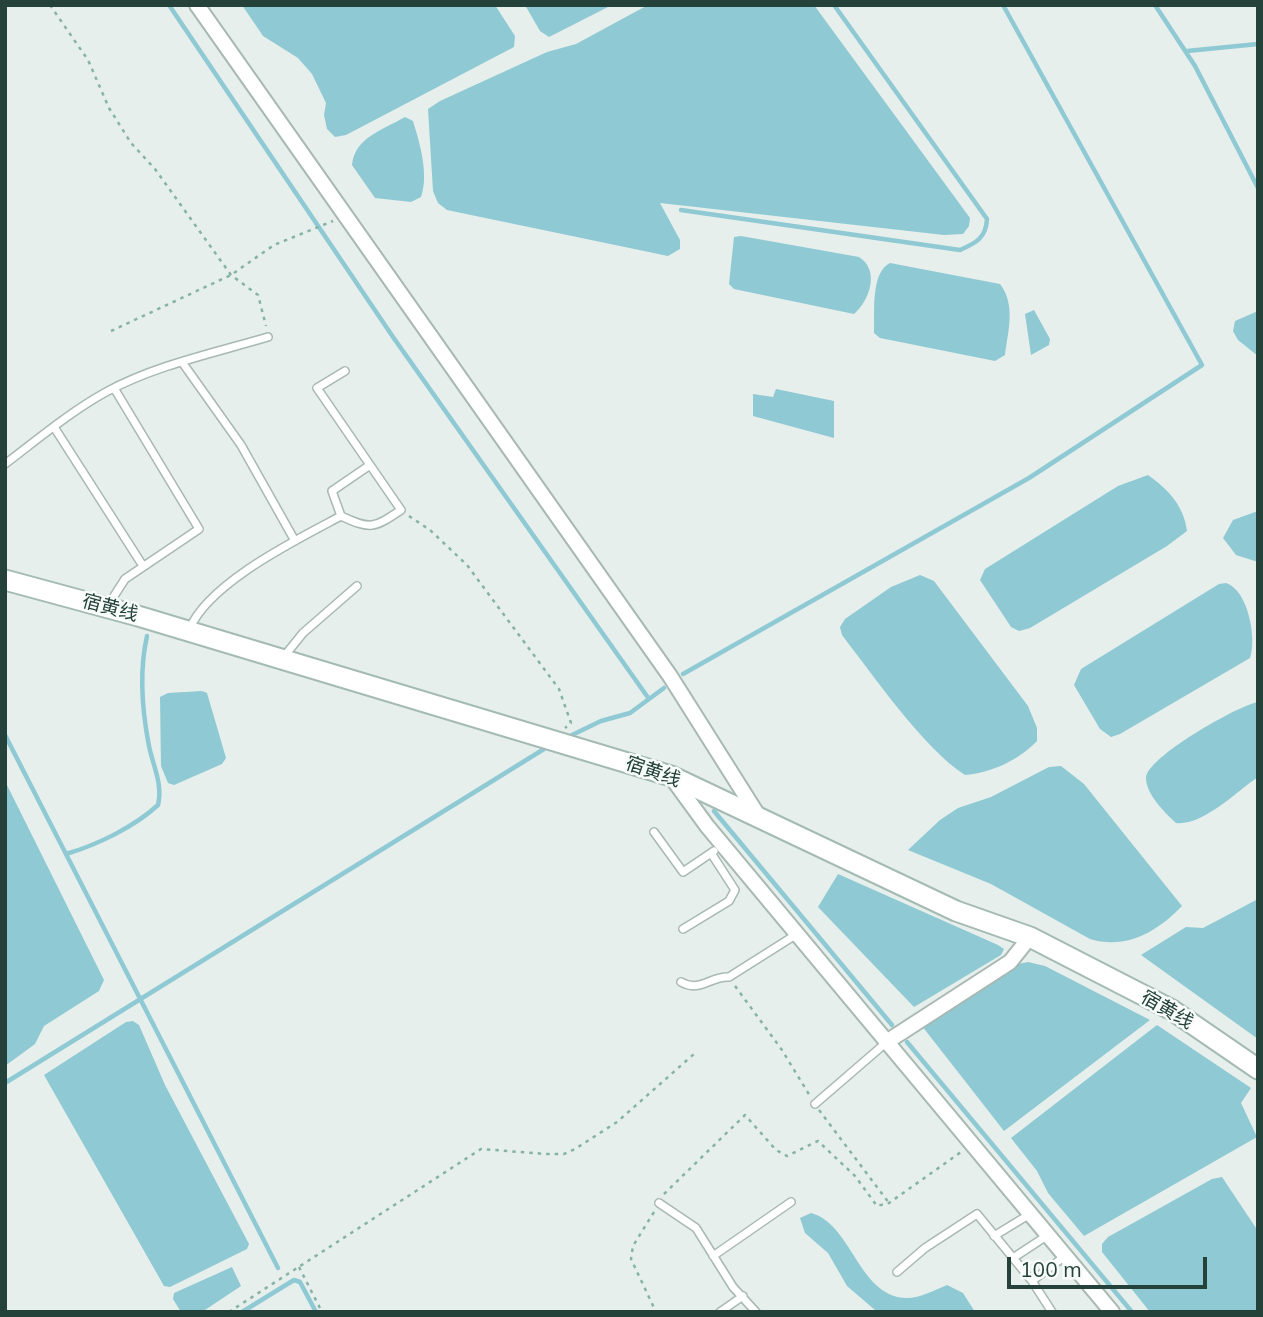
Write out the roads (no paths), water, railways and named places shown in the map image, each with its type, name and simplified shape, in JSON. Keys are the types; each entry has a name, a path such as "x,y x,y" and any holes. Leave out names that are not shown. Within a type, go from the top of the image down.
{"main road":[{"name":"宿黄线","path":"5,580 189,631 671,776 956,911 1030,937 1172,1010 1258,1069"}],"street":[{"path":"197,5 670,676 760,818"},
{"path":"671,776 718,850 797,934 1112,1312"},
{"path":"888,1041 1010,962 1030,937"}],"lane":[{"path":"5,464 54,427 114,388 182,362 268,337"},
{"path":"182,362 240,445 295,541"},
{"path":"345,371 317,388 401,510 376,527 362,526 341,516 332,491 370,465"},
{"path":"106,607 125,579 199,529 114,388"},
{"path":"54,427 144,566"},
{"path":"189,631 196,614 213,595 295,541 341,516"},
{"path":"281,659 303,633 357,586"},
{"path":"654,832 683,872 718,850 735,890 729,901 682,929"},
{"path":"681,982 691,987 702,986 718,976 729,977 797,934"},
{"path":"815,1104 888,1041"},
{"path":"713,1256 791,1202"},
{"path":"659,1203 696,1228 733,1287 756,1312"},
{"path":"897,1272 925,1248 977,1214 1032,1281 1052,1312"},
{"path":"994,1236 1031,1214"},
{"path":"1013,1258 1048,1235"},
{"path":"1032,1281 1065,1255"},
{"path":"720,1312 743,1296"}],"water":[{"path":"242,5 495,5 515,36 514,47 346,135 335,137 327,129 324,115 326,103 312,74 298,58 263,36"},
{"path":"525,5 612,5 549,37 540,31"},
{"path":"648,5 814,5 970,218 969,226 963,234 944,235 660,203 680,240 680,249 668,256 447,210 438,203 433,191 428,109 547,52 576,44"},
{"path":"405,117 413,121 421,149 424,179 421,197 411,202 375,198 352,165 354,155 371,135"},
{"path":"734,237 859,257 869,269 871,277 868,293 854,314 734,289 729,284"},
{"path":"890,263 1000,284 1009,309 1005,355 995,361 880,338 874,333 876,285 879,275"},
{"path":"1034,310 1050,339 1049,345 1031,355 1025,314"},
{"path":"1258,311 1258,356 1238,340 1233,331 1235,321"},
{"path":"776,389 834,401 834,438 753,416 753,394 773,397"},
{"path":"1148,475 1162,486 1179,506 1187,531 1167,546 1030,628 1019,631 1011,627 980,580 985,569 1118,486"},
{"path":"1258,511 1258,562 1236,555 1223,538 1233,520"},
{"path":"920,575 934,581 1028,706 1037,728 1037,741 1013,760 965,775 916,730 842,635 840,627 845,619 891,587"},
{"path":"1226,583 1234,587 1240,595 1249,616 1252,639 1250,658 1120,734 1111,737 1100,729 1074,685 1081,669 1219,584"},
{"path":"168,693 207,693 226,758 222,764 174,785 168,783 161,766 160,697"},
{"path":"1258,702 1258,777 1208,814 1176,823 1149,790 1146,778 1150,769 1194,734"},
{"path":"1061,766 1084,784 1182,906 1151,931 1116,942 1090,939 991,884 908,850 940,820 958,808 991,797 1049,767"},
{"path":"5,781 104,980 99,991 44,1026 35,1044 5,1066"},
{"path":"838,874 1004,949 1001,955 914,1007 818,907"},
{"path":"1258,899 1258,1039 1141,955 1186,927 1203,928"},
{"path":"1028,962 1045,966 1150,1020 1004,1131 922,1026 1018,964"},
{"path":"133,1021 139,1025 165,1085 249,1244 247,1249 170,1287 164,1286 44,1075 126,1022"},
{"path":"1157,1025 1251,1088 1241,1103 1257,1137 1084,1236 1048,1193 1037,1171 1011,1138"},
{"path":"1222,1177 1258,1231 1258,1312 1150,1312 1102,1252 1102,1244 1108,1237 1212,1179"},
{"path":"811,1213 836,1230 865,1273 889,1294 910,1298 947,1285 963,1293 975,1312 875,1310 847,1286 828,1253 805,1233 800,1218"},
{"path":"232,1267 241,1286 202,1312 181,1312 173,1299 174,1293"}],"waterway":[{"path":"169,5 393,337 649,699"},
{"path":"681,210 960,250 975,242 985,231 987,219 834,5"},
{"path":"683,674 1029,478 1202,365 1003,5"},
{"path":"1155,5 1195,66 1258,188"},
{"path":"1187,51 1258,44"},
{"path":"66,854 115,834 158,805 158,782 143,705 142,677 147,636"},
{"path":"572,735 601,721 630,713 664,688"},
{"path":"5,735 278,1268"},
{"path":"5,1083 544,749"},
{"path":"714,811 892,1025"},
{"path":"907,1042 1132,1312"},
{"path":"242,1312 294,1280 300,1282 316,1312"}]}
